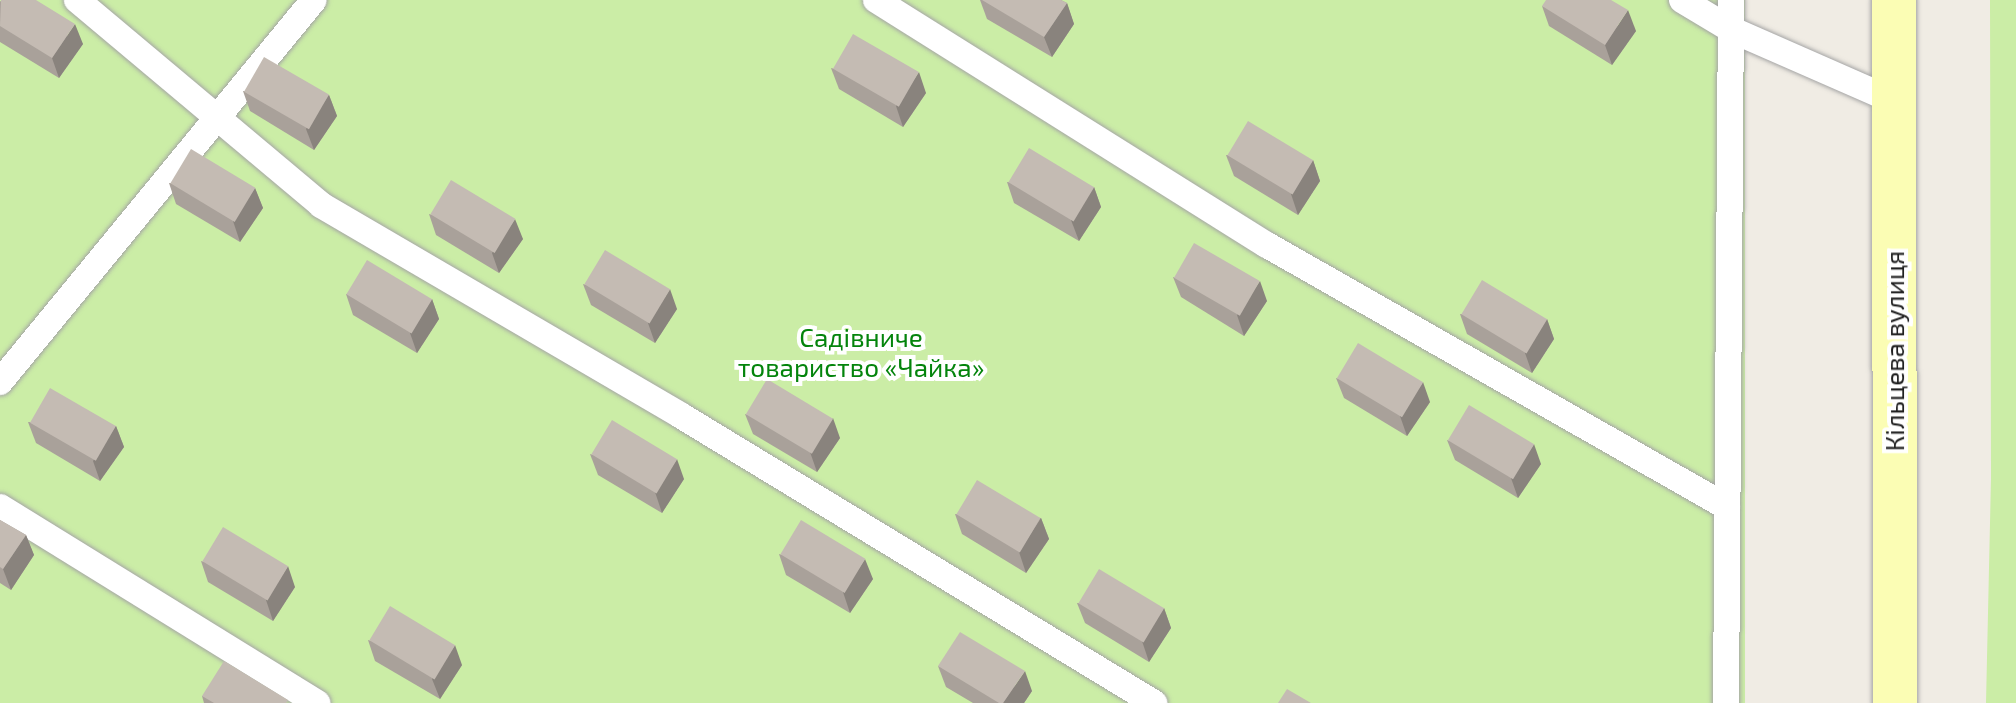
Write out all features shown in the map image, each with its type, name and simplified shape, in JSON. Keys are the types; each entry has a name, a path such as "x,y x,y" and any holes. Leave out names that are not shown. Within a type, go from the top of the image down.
{"main road":[{"name":"Кільцева вулиця","path":"1894,0 1895,703"}],"lane":[{"path":"77,0 321,205 1154,703"},
{"path":"0,382 314,0"},
{"path":"876,0 1267,245 1727,507"},
{"path":"1682,0 1730,29 1894,101"},
{"path":"1726,703 1731,0"},
{"path":"0,507 317,703"}],"green space":[{"name":"Садівниче товариство «Чайка»","path":"0,0 1745,0 1745,703 0,703"},
{"path":"1990,0 2016,0 2016,703 1986,703 1991,478"}],"building":[{"path":"1,0 36,0 75,24 52,58 0,26"},
{"path":"982,0 1061,0 1067,3 1044,37"},
{"path":"1546,0 1611,0 1628,10 1605,45 1542,6"},
{"path":"853,34 919,72 899,107 833,69"},
{"path":"264,57 329,94 309,129 244,92"},
{"path":"1248,121 1313,160 1293,194 1227,155"},
{"path":"1029,148 1094,187 1074,221 1008,182"},
{"path":"191,149 255,188 235,222 170,183"},
{"path":"451,180 515,219 495,253 430,214"},
{"path":"1194,243 1260,281 1240,316 1174,278"},
{"path":"605,250 670,289 650,323 584,284"},
{"path":"367,260 432,299 412,333 346,294"},
{"path":"1482,280 1547,319 1527,353 1461,314"},
{"path":"1358,343 1423,382 1402,417 1337,378"},
{"path":"767,379 833,419 812,454 746,414"},
{"path":"50,388 116,426 96,461 30,423"},
{"path":"1469,405 1534,444 1513,479 1448,440"},
{"path":"612,420 677,459 657,493 591,454"},
{"path":"977,480 1040,518 1020,552 956,514"},
{"path":"0,520 26,535 3,569 0,567"},
{"path":"801,520 865,559 845,593 780,554"},
{"path":"223,527 288,566 268,600 202,561"},
{"path":"1099,569 1164,608 1144,642 1078,603"},
{"path":"390,606 455,645 435,679 369,640"},
{"path":"960,632 1025,671 1003,703 938,666"},
{"path":"224,661 288,700 286,703 214,703 202,696"},
{"path":"1287,689 1311,703 1278,703"}]}
